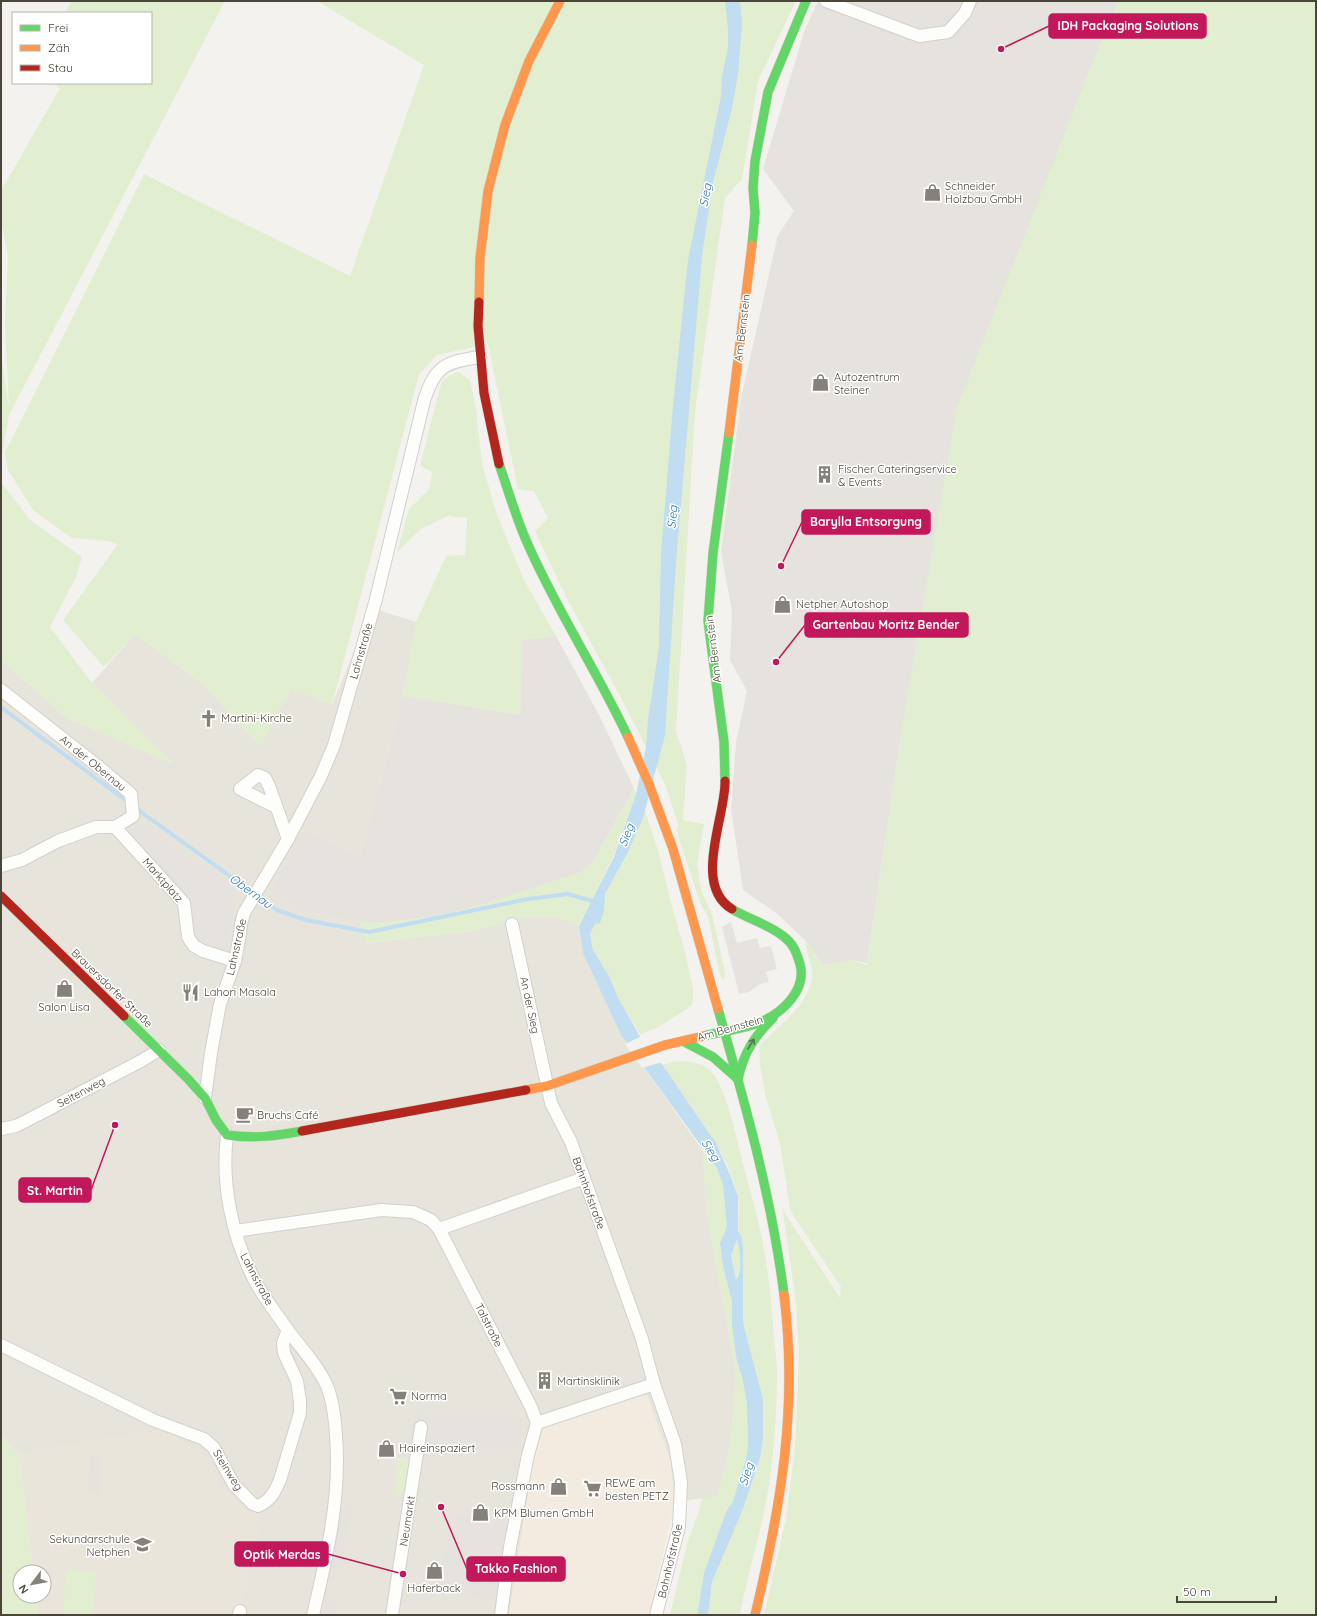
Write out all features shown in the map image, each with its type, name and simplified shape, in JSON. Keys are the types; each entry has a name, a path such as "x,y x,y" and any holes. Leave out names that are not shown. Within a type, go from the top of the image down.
{"street":[{"path":"560,1 526,68 507,121 491,179 481,242 478,279 480,358 487,413 501,469 520,526 551,591 616,711 643,768 668,833 738,1080 773,1216 786,1310 789,1360 789,1416 784,1472 778,1513 767,1568 754,1615"},
{"name":"Am Bernstein","path":"547,1086 665,1046 760,1022 779,1012 796,994 802,972 795,947 772,928 744,916 727,906 716,890 713,879 712,864 714,846 725,784 724,742 708,621 713,553 729,445 755,213 753,188 755,161 768,92 806,1"},
{"path":"826,1 919,36 948,32 965,13 970,1"},
{"name":"Lahnstraße","path":"205,1098 220,1004 235,961 244,913 288,839 321,776 334,745 375,603 424,401 430,382 437,373 449,364 459,360 480,358"},
{"name":"An der Obernau","path":"1,690 131,794 133,816 115,827"},
{"path":"276,807 288,839"},
{"path":"1,866 22,860 58,841 96,827 115,827"},
{"name":"Marktplatz","path":"115,827 184,903 188,937 194,946 203,952 235,961"},
{"name":"Brauersdorfer Straße","path":"1,896 188,1079 205,1098"},
{"name":"An der Sieg","path":"512,924 547,1086"},
{"path":"738,1080 742,1060 750,1042 779,1012"},
{"path":"683,1041 713,1057 738,1080"},
{"name":"Seitenweg","path":"1,1129 16,1126 26,1121 141,1061 158,1050"},
{"path":"205,1098 216,1120 227,1135 248,1138 276,1136 547,1086"},
{"name":"Bahnhofstraße","path":"547,1086 551,1103 570,1142 584,1178 642,1339 654,1384 675,1444 681,1483 680,1527 656,1615"},
{"name":"Lahnstraße","path":"227,1135 225,1149 226,1186 235,1231 242,1252 256,1281 288,1330 319,1372 327,1386 336,1424 338,1456 335,1504 313,1615"},
{"path":"439,1229 584,1178"},
{"name":"Talstraße","path":"235,1231 381,1210 413,1212 431,1220 439,1229 531,1407 536,1423"},
{"name":"Steinweg","path":"1,1345 153,1420 204,1439 214,1448 234,1485 253,1504 258,1506 270,1498 276,1490 300,1413 297,1382 284,1353 283,1343 288,1330"},
{"path":"502,1615 510,1547 528,1455 536,1423 654,1384"},
{"name":"Neumarkt","path":"392,1615 421,1427"}],"shaded area":[{"path":"818,1 1119,1 1086,79 902,728 867,963 850,960 823,966 806,941 776,913 743,890 731,809 736,742 747,691 730,660 732,611 721,552 741,398 778,235 794,211 763,169 804,32"},
{"path":"372,608 416,622 403,696 360,857 303,829 305,912 360,922 367,943 473,931 522,918 559,918 579,926 583,953 621,1035 703,1151 706,1209 736,1373 731,1441 718,1496 675,1502 670,1460 647,1395 539,1425 509,1615 227,1615 231,1606 240,1608 262,1518 225,1494 204,1457 163,1430 19,1454 1,1435 1,660 66,717 173,764 92,683 135,634 203,684 260,746 291,688 332,705"},
{"path":"556,636 599,715 634,788 594,861 580,873 484,904 438,916 375,924 360,922 360,857 403,696 520,715 522,640"},
{"path":"140,823 236,891 224,965 195,956 182,940 180,905 119,838"},
{"path":"303,829 360,857 360,922 305,912 273,890"},
{"path":"731,922 737,943 757,938 760,948 771,946 777,969 766,972 769,982 760,984 749,992 739,994 722,927"},
{"name":"REWE am besten PETZ","path":"647,1395 670,1460 675,1502 649,1615 509,1615 539,1425"},
{"path":"422,1409 430,1416 522,1419 518,1451 416,1442 405,1419"},
{"name":"Sekundarschule Netphen","path":"163,1430 204,1457 225,1494 263,1518 240,1608 231,1606 227,1615 38,1615 36,1604 52,1604 52,1564 32,1564 19,1454"},
{"path":"90,1455 100,1455 99,1492 88,1492"},
{"path":"343,1501 351,1502 352,1506 340,1568 331,1566"},
{"path":"452,1514 508,1525 494,1599 438,1589"},
{"path":"325,1597 336,1599 332,1615 322,1615"}],"green space":[{"path":"72,1 225,1 9,415 1,462 1,354 9,408 5,324 8,256 1,221 1,191 60,88 54,84 152,84 152,12 66,12"},
{"path":"317,1 796,1 758,81 742,179 725,198 695,412 676,731 687,765 683,820 704,824 697,863 701,890 712,914 725,973 725,978 722,980 708,916 701,905 676,830 679,827 665,784 620,696 566,597 535,531 548,518 534,491 518,489 488,344 437,355 419,374 332,705 291,689 260,746 203,684 135,634 104,667 63,620 118,544 108,541 72,538 33,510 8,470 5,452 144,174 350,276 424,65"},
{"path":"1119,1 1316,1 1316,1615 764,1615 786,1519 795,1447 799,1355 796,1302 782,1206 786,1215 840,1298 841,1287 790,1209 780,1143 766,1098 760,1065 759,1046 791,1015 805,998 812,977 806,949 806,941 823,966 850,960 867,965 902,728 956,410 1086,79"},
{"path":"458,372 470,380 476,410 482,464 497,515 524,580 556,636 522,640 520,715 403,696 416,622 446,556 465,555 467,518 448,516 421,529 397,552 409,509 430,488 432,472 420,466 442,380"},
{"path":"1,482 30,520 82,557 76,577 50,627 92,683 175,765 66,717 1,660"},
{"path":"634,788 636,794 614,855 579,926 559,918 522,918 473,931 366,943 360,922 375,924 438,916 484,904 580,873 594,861"},
{"path":"645,811 659,854 685,952 693,989 693,1001 692,1005 687,1009 660,1026 640,1035 617,996 610,978 593,950 590,934 604,911 605,894 627,854"},
{"path":"683,1061 697,1064 709,1069 715,1076 725,1098 733,1123 758,1221 771,1298 777,1371 776,1418 773,1450 764,1512 740,1615 708,1615 712,1582 743,1509 760,1458 763,1439 763,1399 743,1323 743,1249 738,1227 738,1197 733,1180 717,1145 662,1065 671,1062"},
{"path":"703,1151 717,1168 723,1185 727,1227 720,1243 723,1266 732,1302 732,1325 736,1357 743,1381 747,1404 748,1444 746,1459 733,1501 726,1512 704,1573 697,1615 670,1615 687,1544 702,1498 718,1495 731,1441 736,1373 706,1209"},
{"path":"737,1239 740,1255 740,1270 736,1280 731,1256"},
{"path":"1,1435 19,1454 32,1564 12,1564 12,1604 36,1604 38,1615 1,1615"},
{"path":"397,1458 412,1459 406,1495 396,1494"},
{"path":"66,1570 96,1573 93,1615 63,1615"}],"water":[{"name":"Sieg","path":"725,1 740,1 742,24 738,74 732,108 713,182 702,256 676,563 665,735 643,818 627,854 605,894 604,911 600,923 595,924 590,934 593,950 610,978 617,996 639,1035 664,1067 716,1143 738,1197 738,1230 742,1238 743,1249 743,1323 763,1399 763,1439 760,1458 743,1509 712,1582 708,1615 697,1615 704,1573 726,1512 733,1501 746,1459 748,1444 747,1404 743,1381 736,1357 732,1325 732,1302 723,1266 720,1243 727,1227 723,1185 717,1168 621,1035 583,953 579,926 614,857 636,794 646,747 648,720 659,647 661,554 673,406 688,260 721,96 722,77 728,48 728,29","holes":["737,1239 740,1255 740,1271 736,1280 731,1256"]}],"pier":[{"path":"642,1036 662,1062 642,1068 625,1044"}],"waterway":[{"name":"Obernau","path":"1,707 129,803"},
{"name":"Obernau","path":"134,807 277,910 306,920 369,932 528,899 568,894 596,902"}],"traffic: fast":[{"path":"752,245 755,213 753,188 755,161 768,92 806,1"},
{"path":"725,781 724,742 708,621 713,553 729,433"},
{"path":"499,464 525,539 541,573 628,737"},
{"path":"704,1036 748,1026 769,1018 785,1006 797,991 800,983 800,964 796,952 790,942 771,928 732,909"},
{"path":"718,1009 757,1151 779,1259 784,1295"},
{"path":"124,1016 188,1079 205,1098 216,1120 227,1135 247,1137 302,1131"},
{"path":"738,1079 743,1061 755,1039 773,1018"},
{"path":"683,1041 713,1057 738,1079"}],"traffic: slow":[{"path":"479,302 480,258 488,191 505,125 529,61 560,1"},
{"path":"729,433 752,245"},
{"path":"628,737 649,784 673,849 718,1009"},
{"path":"526,1090 547,1086 665,1045 704,1036"},
{"path":"755,1615 779,1496 788,1417 788,1337 784,1295"}],"traffic: jam":[{"path":"479,302 478,326 484,393 499,464"},
{"path":"725,781 724,796 712,867 714,884 720,898 732,909"},
{"path":"1,896 124,1016"},
{"path":"302,1131 526,1090"}],"place":[{"name":"IDH Packaging Solutions","path":"1001,49"},
{"name":"Schneider Holzbau GmbH","path":"932,192"},
{"name":"Autozentrum Steiner","path":"821,383"},
{"name":"Fischer Cateringservice & Events","path":"825,475"},
{"name":"Barylla Entsorgung","path":"781,566"},
{"name":"Netpher Autoshop","path":"783,604"},
{"name":"Gartenbau Moritz Bender","path":"776,662"},
{"name":"Martini-Kirche","path":"208,718"},
{"name":"Salon Lisa","path":"64,989"},
{"name":"Lahori Masala","path":"191,992"},
{"name":"Bruchs Café","path":"244,1115"},
{"name":"St. Martin","path":"115,1125"},
{"name":"Martinsklinik","path":"544,1381"},
{"name":"Norma","path":"398,1396"},
{"name":"Haireinspaziert","path":"386,1448"},
{"name":"Rossmann","path":"558,1486"},
{"name":"REWE am besten PETZ","path":"592,1489"},
{"name":"Takko Fashion","path":"441,1507"},
{"name":"KPM Blumen GmbH","path":"481,1513"},
{"name":"Sekundarschule Netphen","path":"143,1545"},
{"name":"Haferback","path":"434,1570"},
{"name":"Optik Merdas","path":"403,1574"}]}
